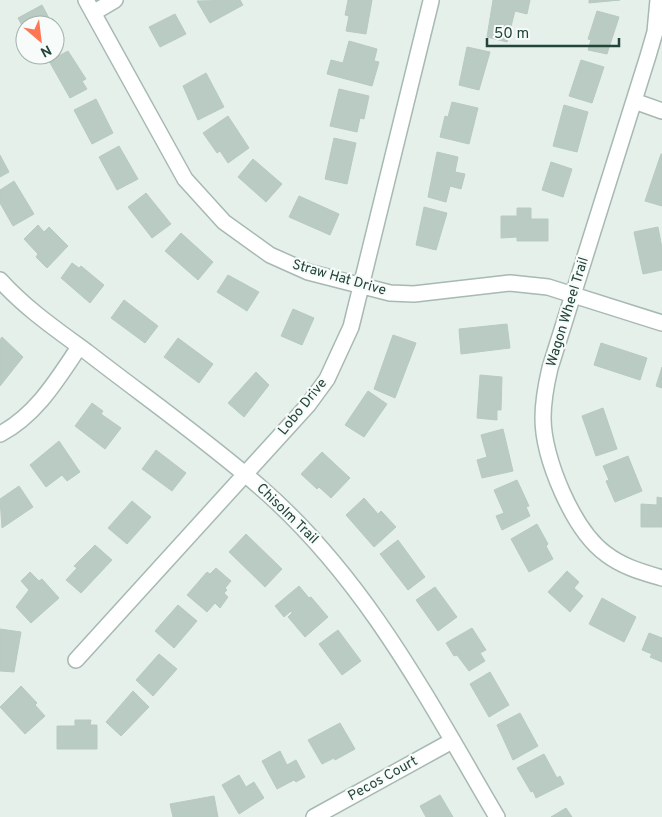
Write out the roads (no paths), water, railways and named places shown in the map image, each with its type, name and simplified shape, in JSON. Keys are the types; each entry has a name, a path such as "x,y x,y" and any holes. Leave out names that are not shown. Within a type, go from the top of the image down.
{"street":[{"path":"89,7 115,0"},
{"name":"Wagon Wheel Trail","path":"658,0 655,32 550,368 544,394 544,427 550,459 573,514 592,542 604,553 625,566 662,578"},
{"name":"Lobo Drive","path":"76,660 244,473 258,462 322,386 348,335 362,287 431,1"},
{"name":"Straw Hat Drive","path":"89,7 176,166 191,187 218,217 243,238 285,263 308,272 386,293 414,294 524,282 548,287 662,323"},
{"path":"634,101 662,111"},
{"name":"Chisolm Trail","path":"0,280 26,305 79,347 244,473 310,535 353,584 392,638 497,817"},
{"path":"0,434 27,416 44,398 79,347"},
{"name":"Pecos Court","path":"314,817 452,741"}]}
